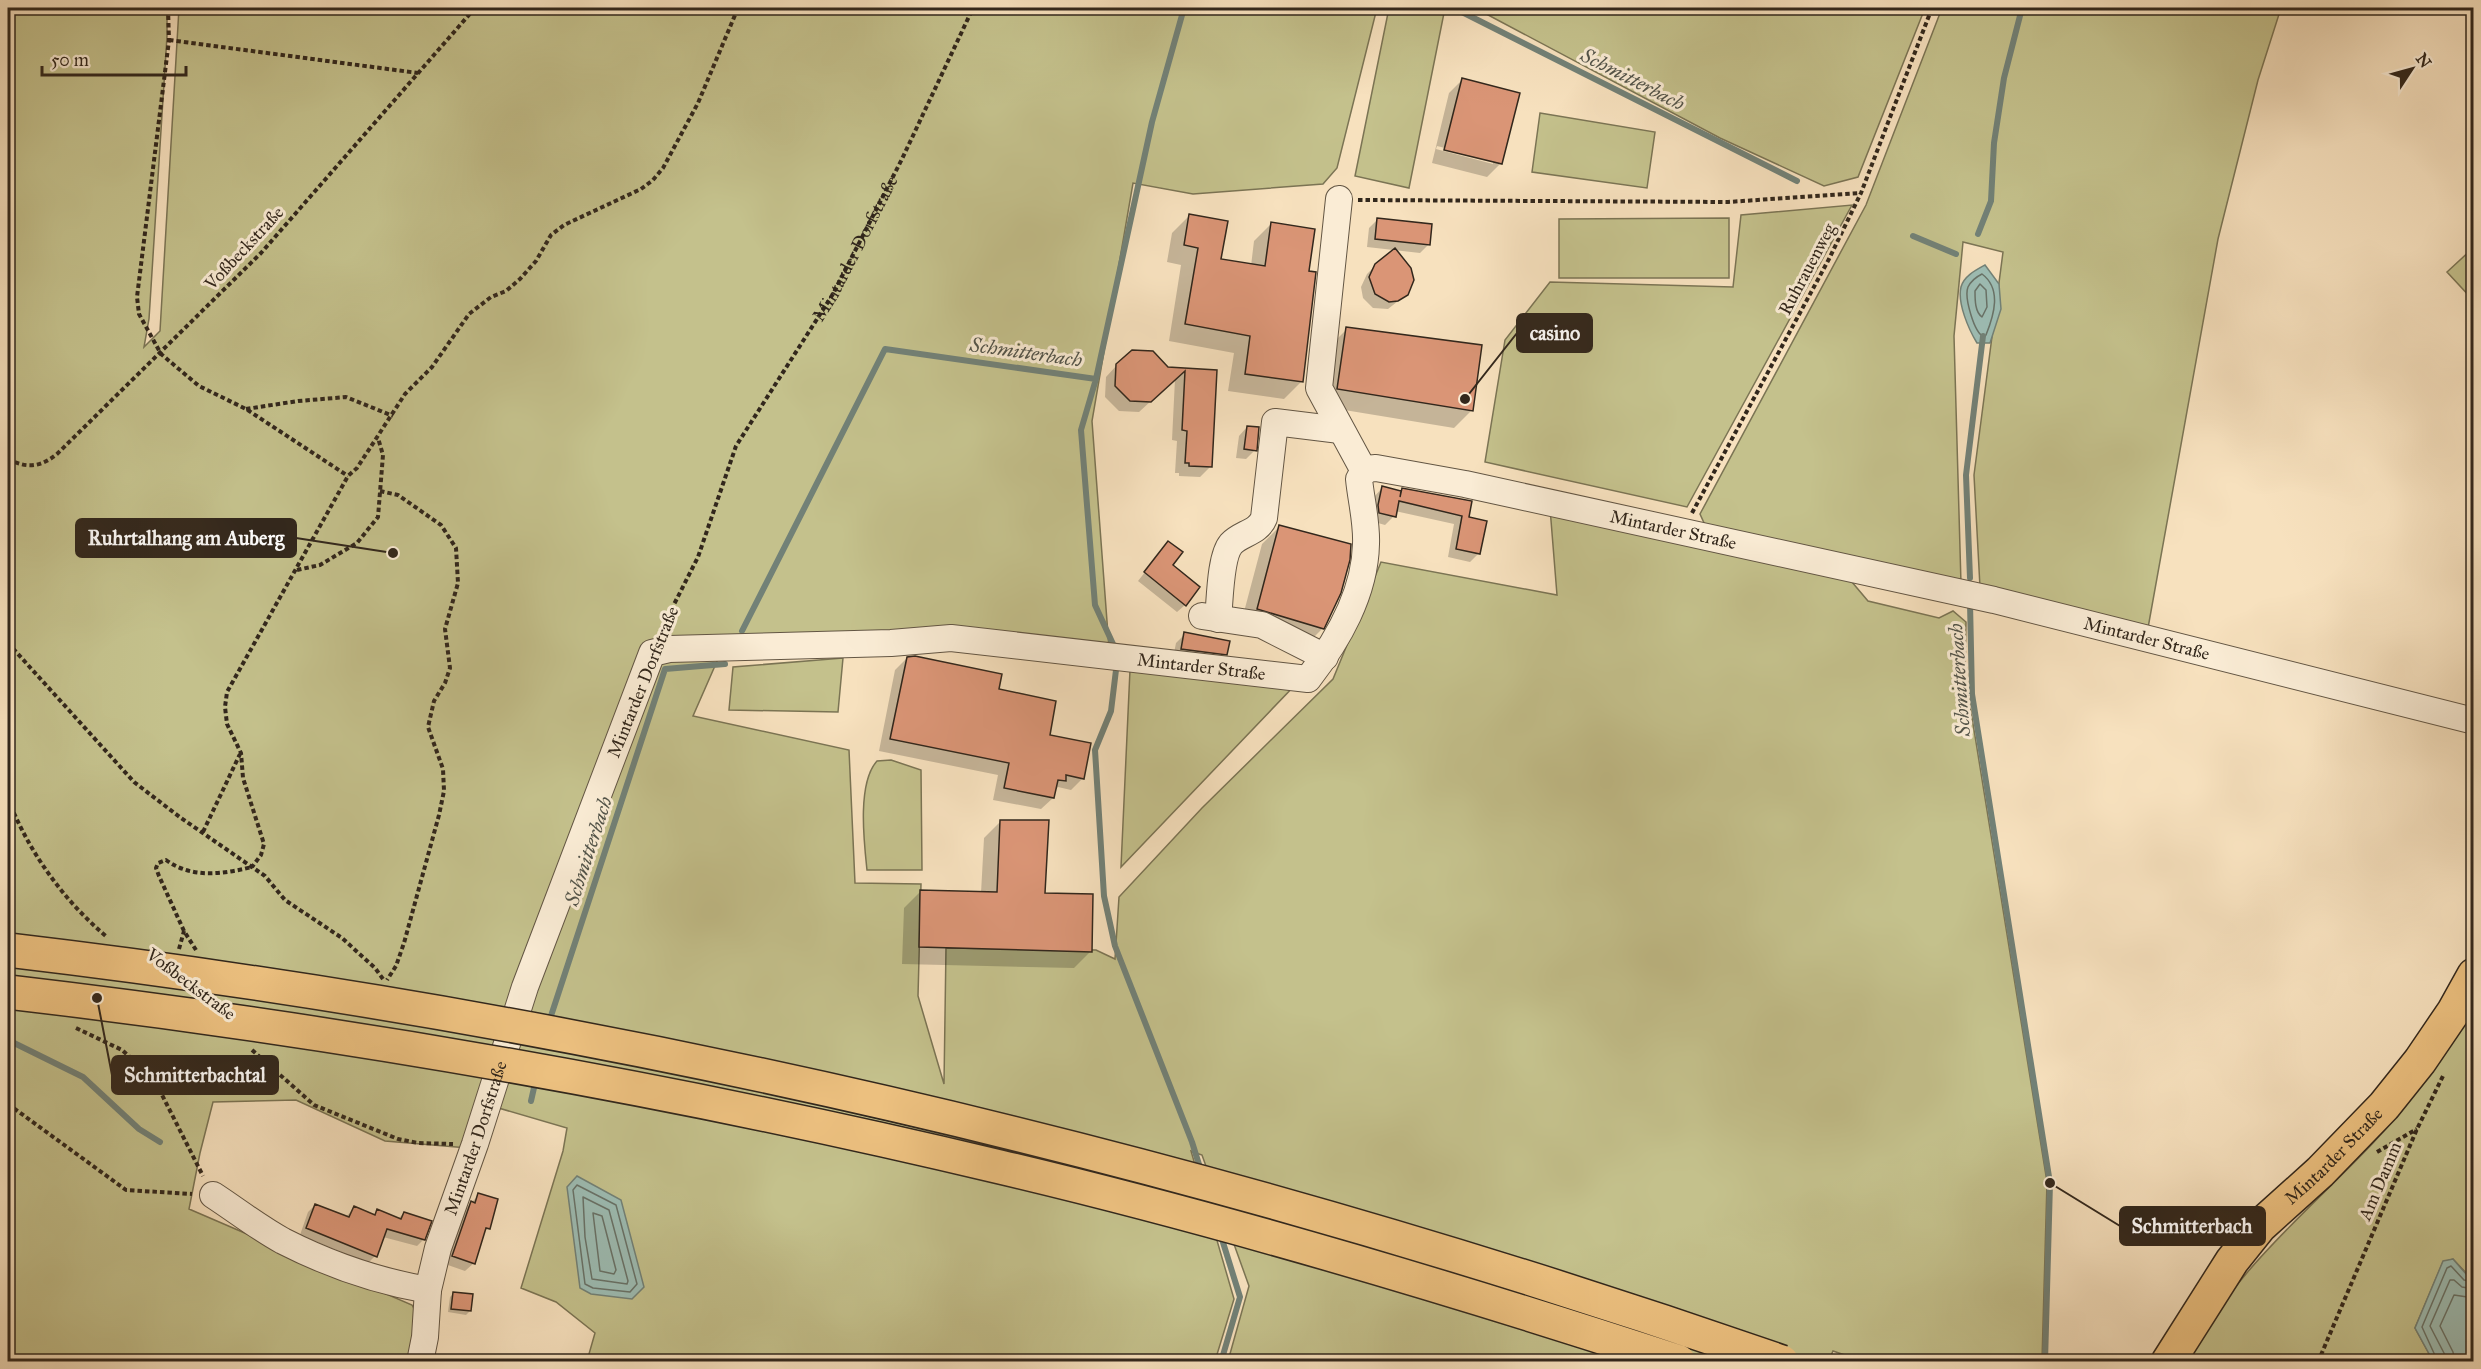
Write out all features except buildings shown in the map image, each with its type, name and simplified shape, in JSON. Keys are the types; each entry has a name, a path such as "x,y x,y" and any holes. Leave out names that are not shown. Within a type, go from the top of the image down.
{"main road":[{"path":"8,950 187,973 447,1014 594,1041 872,1100 1126,1162 1286,1205 1559,1287 1782,1362"},
{"name":"Mintarder Straße","path":"2168,1362 2232,1261 2260,1226 2320,1172 2384,1106 2454,1011 2474,975"},
{"path":"8,992 218,1018 441,1053 609,1083 864,1135 1002,1167 1289,1242 1414,1278 1679,1362"}],"street":[{"path":"1339,200 1319,388 1364,471"},
{"path":"1325,657 1262,625 1210,618 1226,552 1233,542 1257,528 1264,518 1275,422 1340,430"},
{"name":"Mintarder Straße","path":"652,653 669,649 891,643 951,638 1308,679 1325,657 1352,608 1365,560 1365,525 1359,481 1364,471 1376,468 1465,484 1994,600 2474,721"},
{"name":"Mintarder Dorfstraße","path":"420,1362 425,1337 428,1290 438,1248 475,1144 525,987 652,653"},
{"path":"213,1195 281,1240 340,1267 386,1282 428,1290"}],"path":[{"path":"168,8 168,40 137,297 139,314 160,354 199,386 246,409 348,476"},
{"name":"Voßbeckstraße","path":"8,459 29,465 44,465 160,354 261,253 475,8"},
{"path":"200,955 184,931 156,868 158,863 166,860 184,871 195,873 252,867 261,855 264,844 243,778 241,753 227,724 225,707 227,692 348,476 357,468 393,416 405,394 432,367 469,314 491,297 506,291 520,279 536,261 551,234 564,225 641,189 658,174 673,152 698,103 738,8"},
{"name":"Mintarder Dorfstraße","path":"652,653 664,622 698,557 736,446 833,294 897,169 973,8"},
{"name":"Ruhrauenweg","path":"1683,531 1829,259 1861,193 1932,8"},
{"path":"168,40 418,73"},
{"path":"1339,200 1728,202 1861,193"},
{"path":"246,409 346,396 393,416"},
{"path":"297,570 320,565 357,543 378,517 383,455 378,437"},
{"path":"8,643 134,782 265,876 285,900 342,938 375,968 386,983 396,966 404,943 444,790 442,769 428,727 434,701 445,683 450,668 445,629 459,583 456,549 441,525 420,513 398,495 380,491"},
{"path":"203,832 241,753"},
{"path":"8,799 17,823 48,875 93,925 110,939"},
{"path":"66,1023 122,1050 154,1079 213,1195"},
{"path":"251,1049 314,1105 398,1139 418,1143 475,1144"},
{"name":"Am Damm","path":"2318,1362 2417,1129 2448,1066"},
{"path":"8,1104 126,1190 213,1195"}],"shaded area":[{"path":"8,8 167,8 149,319 144,347 160,331 179,8 1377,8 1337,168 1323,184 1193,194 1133,183 1092,421 1109,648 1031,641 718,659 693,716 849,750 855,883 921,884 918,996 944,1084 946,948 1096,950 1115,959 1119,897 1202,808 1333,679 1381,562 1557,595 1550,508 1846,575 1868,601 1939,618 1953,611 1966,622 1965,674 2047,1182 2042,1361 1865,1362 1833,1351 1828,1362 1228,1361 1249,1286 1202,1155 1191,1151 1234,1299 1215,1361 587,1361 595,1333 556,1302 521,1288 563,1151 567,1128 495,1107 468,1148 385,1141 296,1100 213,1102 189,1209 412,1305 418,1316 415,1361 8,1361"},
{"path":"1389,8 1445,8 1409,188 1355,176"},
{"path":"1475,8 1925,8 1858,177 1824,186 1720,138"},
{"path":"1942,8 2281,8 2258,80 2218,239 2148,628 1980,587 1974,475 2003,252 1963,242 1954,336 1961,584 1705,525 1700,514 1866,205"},
{"path":"1540,113 1655,132 1647,188 1532,172"},
{"path":"1852,205 1687,507 1485,462 1505,340 1550,282 1733,287 1741,215"},
{"path":"1729,218 1729,278 1559,278 1559,219"},
{"path":"2473,248 2473,300 2447,272"},
{"path":"843,658 838,712 729,710 733,667"},
{"path":"1130,670 1296,684 1121,867"},
{"path":"891,760 921,770 922,870 867,870 863,813 867,783 877,761"},
{"path":"2473,996 2473,1276 2468,1275 2453,1259 2443,1262 2415,1328 2433,1361 2188,1362 2205,1330 2225,1300 2248,1272 2403,1109 2441,1054"}],"water":[{"path":"1985,265 1999,284 2001,309 1990,343 1977,343 1964,316 1960,293 1965,280"},
{"path":"577,1176 621,1200 644,1287 632,1299 591,1294 580,1288 567,1187"},
{"path":"2453,1259 2467,1275 2473,1276 2473,1361 2433,1361 2415,1328 2443,1261"}],"waterway":[{"name":"Schmitterbach","path":"742,631 885,349 1096,379 1152,122 1184,8"},
{"name":"Schmitterbach","path":"1454,8 1797,181"},
{"name":"Schmitterbach","path":"1978,234 1991,201 1994,143 2004,78 2022,8"},
{"name":"Schmitterbach","path":"1913,236 1956,254"},
{"path":"1970,578 1966,475 1983,336"},
{"path":"1096,379 1081,430 1095,605 1113,644"},
{"name":"Schmitterbach","path":"1970,603 1972,694 2050,1183 2045,1362"},
{"name":"Schmitterbach","path":"548,1025 665,669 725,664"},
{"path":"1116,670 1111,711 1095,750 1104,896 1115,946 1192,1142 1201,1171"},
{"name":"Schmitterbach","path":"8,1040 83,1077 139,1129 160,1142"},
{"name":"Schmitterbach","path":"531,1101 536,1079"},
{"path":"1221,1236 1240,1297 1221,1362"}],"place":[{"name":"casino","path":"1465,399"},
{"name":"Ruhrtalhang am Auberg","path":"393,553"},
{"name":"Schmitterbachtal","path":"97,998"},
{"name":"Schmitterbach","path":"2050,1183"}]}
